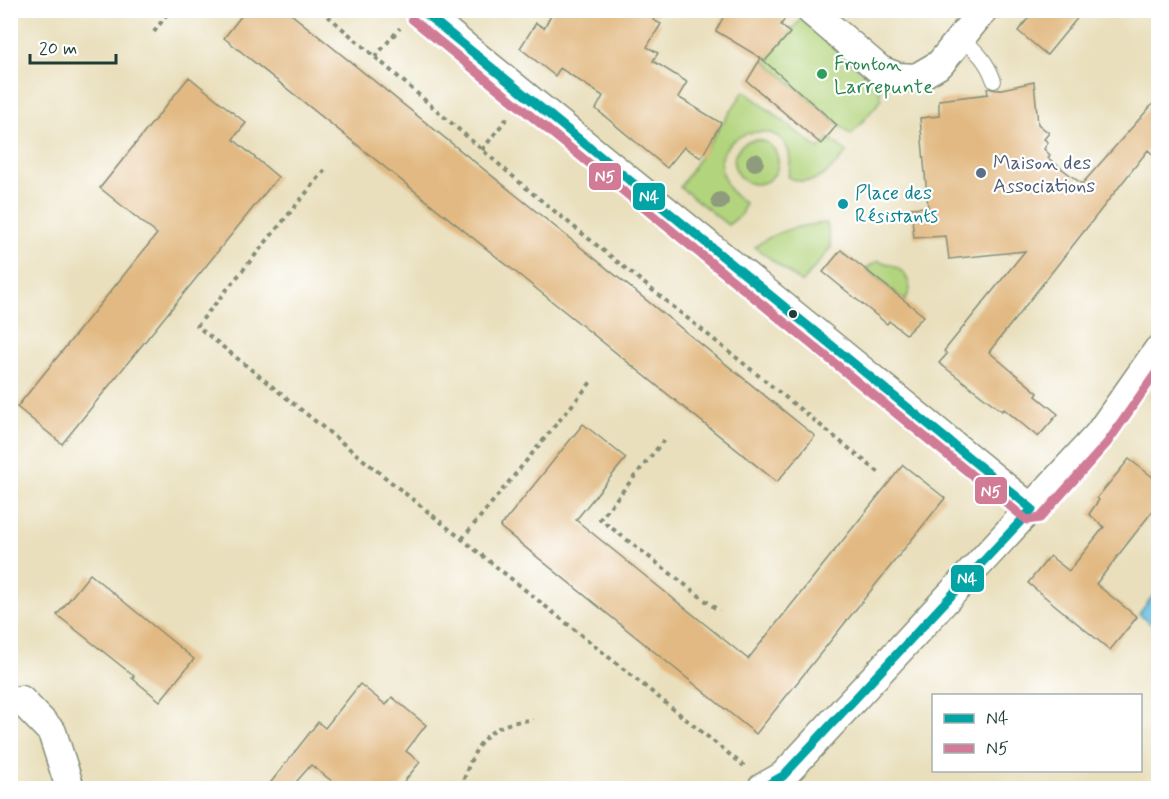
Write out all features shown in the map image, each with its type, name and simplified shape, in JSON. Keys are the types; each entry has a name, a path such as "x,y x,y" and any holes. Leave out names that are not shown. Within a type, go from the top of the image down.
{"street":[{"path":"810,10 880,70 898,76 916,78 940,64 983,10"},
{"path":"411,18 524,96 1032,509"},
{"path":"765,787 783,776 1032,509 1098,435 1158,350"},
{"path":"21,699 52,732 70,789"}],"lane":[{"path":"961,38 988,64 994,81"}],"path":[{"path":"154,32 170,10"},
{"path":"321,10 532,193 882,475"},
{"path":"375,57 411,18"},
{"path":"482,150 524,96"},
{"path":"326,170 197,326 765,787"},
{"path":"462,539 591,382"},
{"path":"664,440 600,519 719,611"},
{"path":"461,789 477,747 494,728 515,721 533,720"}],"green space":[{"name":"Fronton Larrepunte","path":"801,19 879,86 881,100 851,135 765,61"},
{"path":"744,91 819,149 829,138 847,152 828,172 814,180 798,180 788,177 789,155 783,141 770,133 756,132 741,136 728,145 722,158 723,175 727,184 731,191 745,203 741,215 728,225 680,187"},
{"path":"756,140 771,147 778,162 771,177 756,184 741,177 734,162 741,147"},
{"path":"827,223 831,247 802,283 755,247 771,236 789,229"},
{"path":"878,261 890,264 907,278 910,290 905,301 866,268"}],"water":[{"path":"1158,589 1158,617 1152,625 1139,614"}],"building":[{"path":"246,10 286,10 815,436 777,482 224,38"},
{"path":"554,10 659,10 653,20 661,24 647,47 658,53 653,61 687,82 678,97 721,123 701,158 684,147 667,168 596,109 603,96 560,68 555,76 520,48 536,23 544,28"},
{"path":"727,10 790,10 781,25 790,33 765,61 762,59 837,125 821,144 747,81 761,58 716,31"},
{"path":"1035,10 1084,10 1047,55 1018,31"},
{"path":"189,77 246,123 233,139 278,177 62,444 17,407 157,234 100,188"},
{"path":"1034,82 1038,124 1049,133 1044,139 1048,142 1044,149 1050,155 1048,158 1082,184 1158,98 1158,159 1148,150 989,352 1038,393 1036,396 1058,414 1038,437 1004,409 1002,411 939,363 947,354 944,351 1025,251 949,259 946,236 914,238 911,208 928,207 920,118 939,116 939,100 988,94 987,88 997,90"},
{"path":"841,250 924,316 906,334 889,321 887,324 823,272"},
{"path":"583,424 626,458 576,520 748,659 903,465 945,498 756,734 500,527"},
{"path":"1129,459 1158,481 1158,504 1096,584 1137,617 1110,650 1028,583 1050,556 1069,571 1104,527 1089,514 1099,500 1097,498"},
{"path":"90,574 194,659 160,701 132,678 134,676 57,615"},
{"path":"360,684 386,705 392,697 426,725 406,751 420,762 398,789 342,789 311,765 290,789 268,786 318,722 325,728"}],"transit line":[{"name":"N4","path":"421,10 1032,509 783,776 762,788"},
{"name":"N5","path":"412,19 1027,520 1040,518 1107,443 1158,370"}],"place":[{"name":"Fronton Larrepunte","path":"822,74"},
{"name":"Maison des Associations","path":"981,173"},
{"name":"Place des Résistants","path":"843,204"}]}
